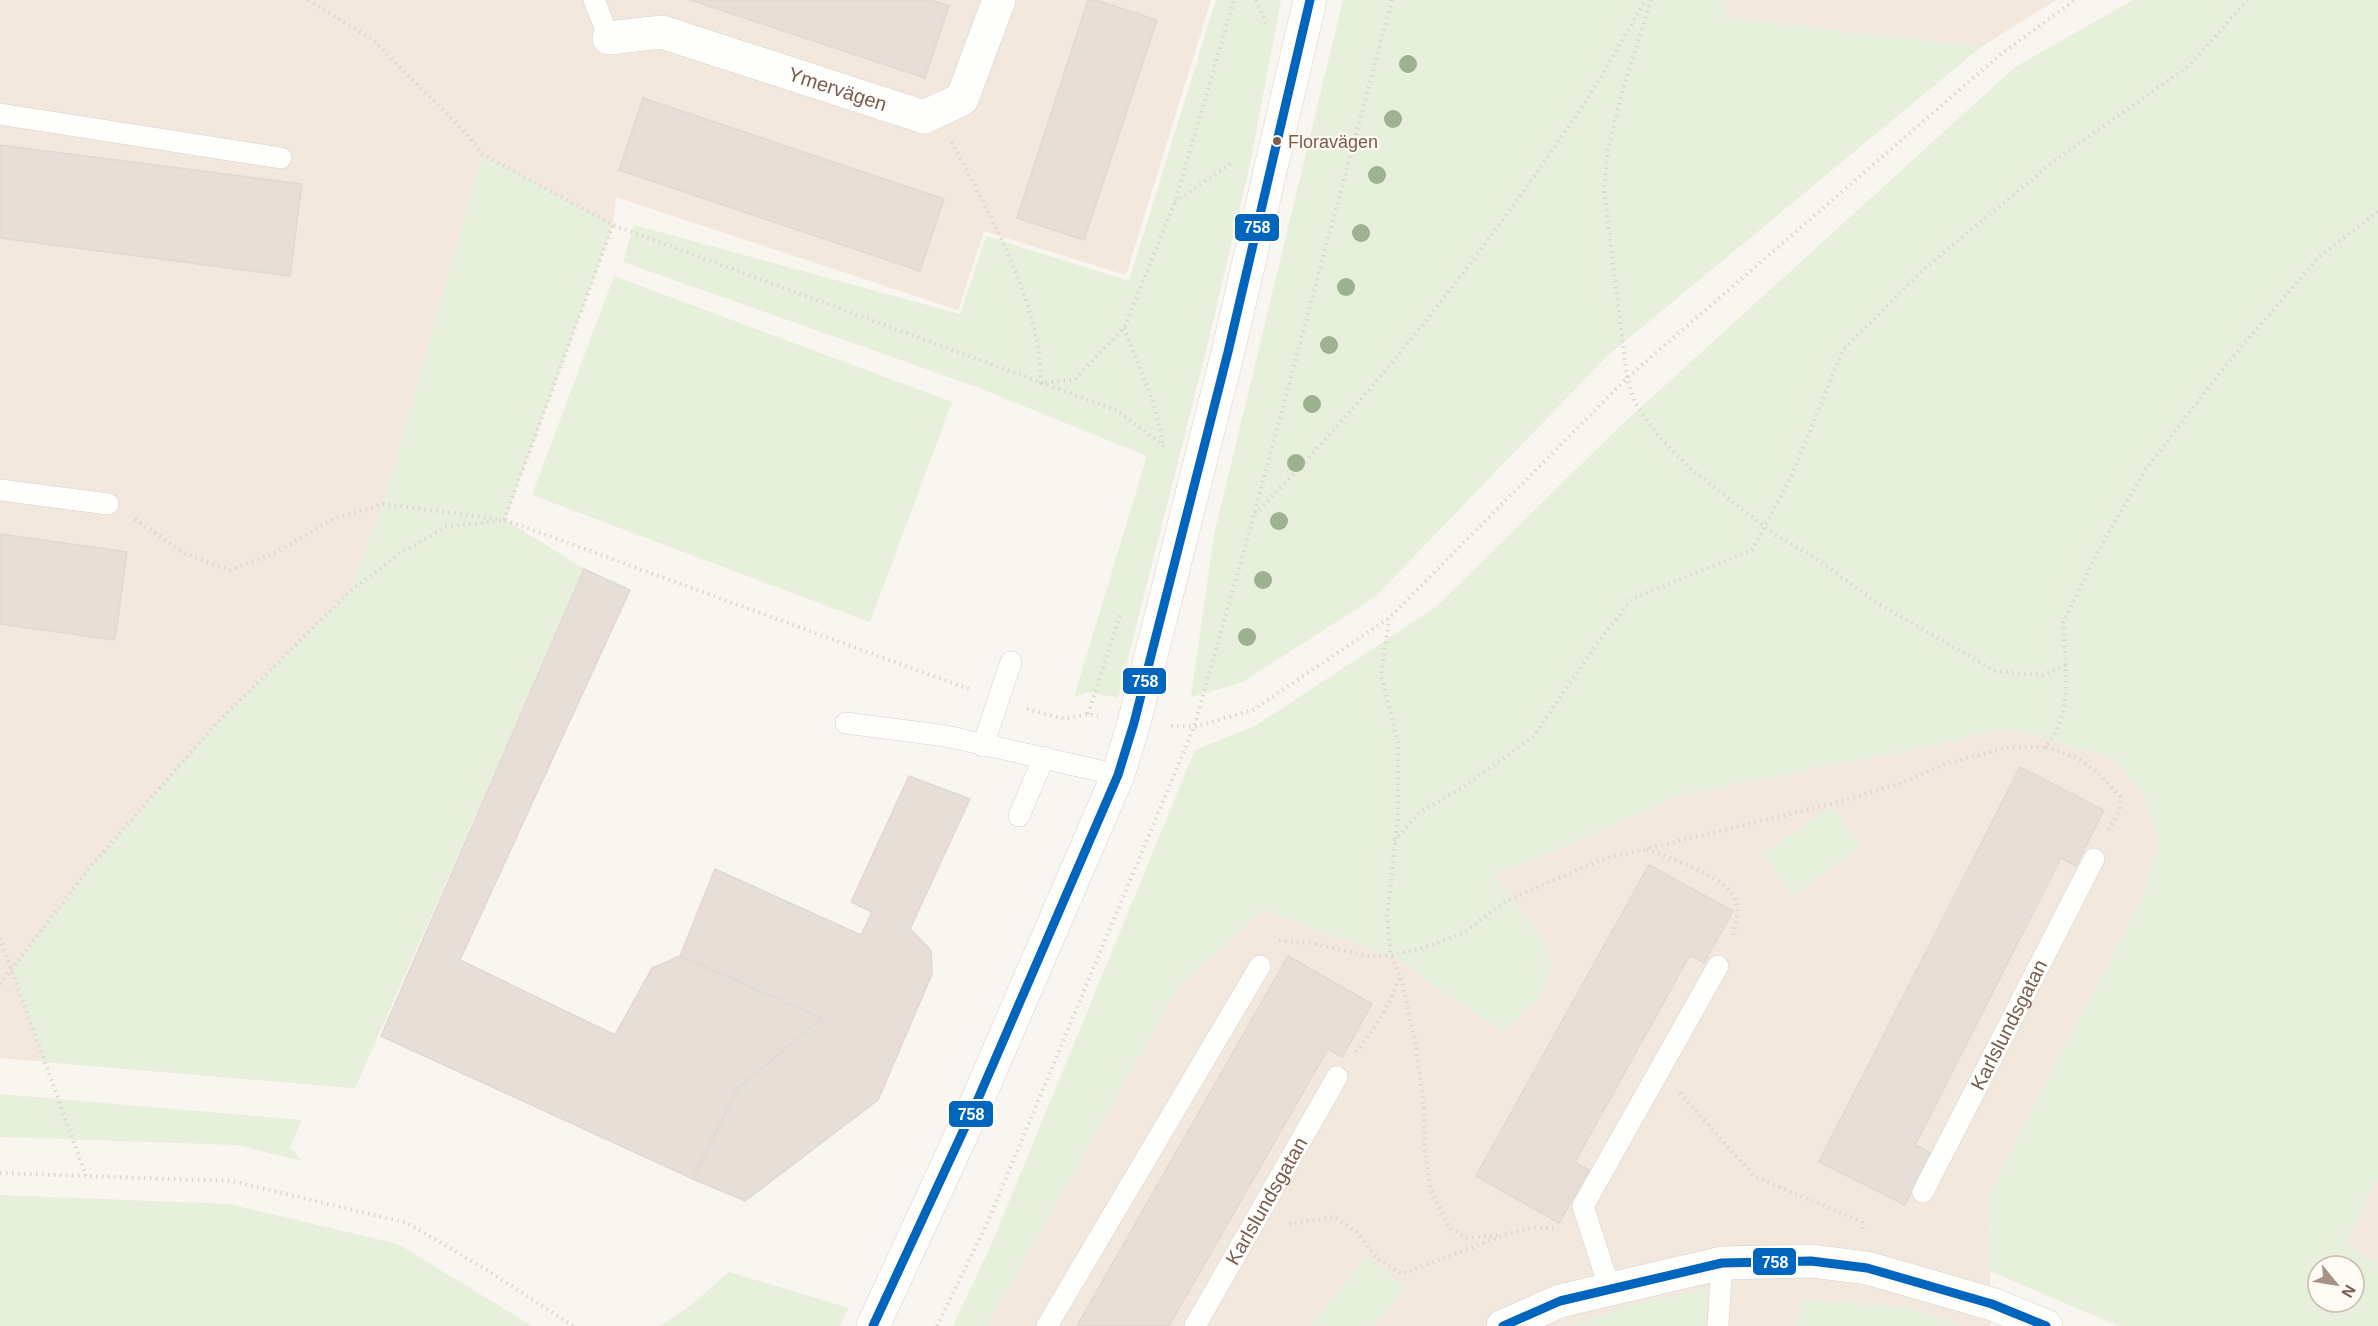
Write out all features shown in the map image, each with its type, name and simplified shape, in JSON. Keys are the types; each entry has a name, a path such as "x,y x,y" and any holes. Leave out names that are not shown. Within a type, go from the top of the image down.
{"street":[{"name":"Ymervägen","path":"609,38 662,32 924,117 962,99 999,0"},
{"path":"873,1326 978,1099 1118,775 1134,723 1228,352 1310,0"},
{"path":"1503,1326 1560,1301 1722,1263 1811,1261 1867,1268 1992,1304 2046,1326"}],"lane":[{"path":"594,0 609,38"},
{"path":"0,114 281,158"},
{"path":"0,490 108,504"},
{"path":"983,746 1011,662"},
{"path":"846,723 946,736 1118,775"},
{"path":"1019,816 1044,757"},
{"name":"Karlslundsgatan","path":"1923,1192 2094,860"},
{"path":"1047,1326 1260,966"},
{"path":"1610,1290 1583,1206 1718,966"},
{"name":"Karlslundsgatan","path":"1195,1326 1337,1077"},
{"path":"1718,1326 1722,1263"}],"path":[{"path":"308,0 372,39 465,132 482,154 613,225 1116,410 1163,445"},
{"path":"1041,383 1074,380 1124,328 1175,202 1234,0"},
{"path":"1256,0 1269,31"},
{"path":"937,1326 986,1226 1194,727 1254,515 1392,0"},
{"path":"1254,515 1285,484 1368,390 1427,319 1576,116 1646,0"},
{"path":"1651,0 1621,96 1608,150 1604,189 1627,378 1635,403 1659,437 1691,469 1765,526 1817,559 1879,604 1995,671 2043,675 2066,665"},
{"path":"108,504 153,530 184,553 230,570 273,554 333,519 383,504 505,520 998,700 1065,719 1088,714 1134,723 1194,727 1252,711 1389,618 1627,378 2001,54 2075,0"},
{"path":"1394,841 1420,812 1462,788 1533,737 1596,645 1632,599 1752,550 1792,476 1843,350 1924,269 2053,162 2190,65 2247,0"},
{"path":"936,111 1001,236 1021,286 1038,343 1041,383"},
{"path":"1175,202 1240,157"},
{"path":"2046,747 2059,728 2064,711 2066,665 2062,623 2099,549 2146,468 2225,366 2318,258 2378,211"},
{"path":"505,520 613,225"},
{"path":"1124,328 1154,404 1166,453"},
{"path":"0,984 92,865 214,726 350,591 399,554 446,526 505,520"},
{"path":"1088,714 1123,605"},
{"path":"1389,618 1381,674 1398,743 1398,817 1387,916 1391,955 1400,976 1416,1045 1430,1188 1449,1227 1467,1238 1504,1235"},
{"path":"1260,966 1252,954 1275,940 1310,943 1370,956 1391,955 1420,949 1463,933 1506,901 1600,860 1888,787 1955,761 2009,747 2046,747 2078,758 2097,772 2120,796 2120,809 2094,860"},
{"path":"1647,849 1717,880 1735,898 1737,920 1730,943 1718,966"},
{"path":"0,938 86,1176"},
{"path":"1337,1077 1378,1023 1391,1001 1400,976"},
{"path":"1655,1078 1678,1091 1754,1176 1862,1222 1867,1268"},
{"path":"0,1173 232,1181 407,1223 487,1270 573,1326"},
{"path":"1260,1213 1280,1224 1335,1217 1356,1232 1378,1259 1402,1274 1504,1235 1534,1227 1567,1230 1588,1222"}],"shaded area":[{"path":"0,0 1211,0 1126,275 984,231 958,310 616,197 613,225 505,520 584,569 355,1088 0,1058"},
{"path":"1727,0 2056,0 1981,47 1725,17"},
{"path":"2009,728 2113,759 2142,793 2159,840 2143,895 1989,1193 1991,1326 987,1326 1179,986 1263,911 1391,955 1504,1033 1542,938 1493,875 1575,843 1679,795 1906,751"},
{"path":"2378,1178 2378,1267 2366,1257 2366,1254 2362,1254 2347,1241"}],"green space":[{"path":"1216,0 1281,0 1250,164 1207,347 1118,698 1088,692 1074,697 1147,456 974,386 623,262 634,225 960,314 986,236 1129,281"},
{"path":"1343,0 1727,0 1725,17 1981,47 1606,357 1375,597 1241,683 1191,697 1214,535"},
{"path":"2133,0 2378,0 2378,1178 2347,1241 2362,1254 2306,1254 2306,1314 2366,1314 2366,1257 2378,1267 2378,1326 2119,1326 1990,1271 1989,1193 2143,895 2159,840 2142,793 2113,759 2009,728 1906,751 1679,795 1575,843 1493,875 1542,938 1552,966 1541,996 1504,1033 1391,955 1263,911 1179,986 987,1326 953,1326 992,1243 1195,750 1255,726 1436,607 1616,430 2015,67"},
{"path":"482,154 613,225 505,520 584,569 355,1088 43,1062 12,969 92,865 214,726 350,591 383,504"},
{"path":"614,276 952,402 870,622 532,495"},
{"path":"1832,805 1862,847 1792,896 1762,854"},
{"path":"0,1094 302,1120 290,1147 302,1161 237,1145 0,1137"},
{"path":"0,1195 229,1204 398,1244 532,1326 0,1326"},
{"path":"1367,1255 1406,1288 1375,1326 1309,1326"},
{"path":"729,1272 849,1308 839,1326 659,1326 690,1306"},
{"path":"1704,1289 1718,1326 1570,1326 1635,1303"},
{"path":"1802,1299 1909,1308 1962,1326 1796,1326"}],"building":[{"path":"690,0 930,0 949,6 925,78"},
{"path":"1088,0 1096,0 1157,20 1084,240 1017,218"},
{"path":"643,98 944,199 920,271 619,170"},
{"path":"0,145 302,184 290,276 0,238"},
{"path":"0,534 127,552 115,640 0,624"},
{"path":"584,569 630,590 460,960 615,1035 652,968 680,956 822,1018 737,1089 693,1179 381,1036"},
{"path":"2020,767 2104,810 2076,866 2061,858 1915,1145 1931,1153 1905,1205 1819,1162"},
{"path":"909,776 970,799 910,929 931,950 932,974 878,1100 745,1201 693,1179 737,1089 822,1018 680,956 715,869 861,935 872,912 851,902"},
{"path":"1649,865 1733,911 1704,963 1690,955 1575,1162 1589,1170 1559,1223 1476,1176"},
{"path":"1288,956 1372,1004 1342,1057 1328,1049 1169,1326 1077,1326"}],"transit line":[{"name":"758","path":"873,1326 978,1099 1118,775 1134,723 1228,352 1310,0"},
{"name":"758","path":"1503,1326 1560,1301 1722,1263 1811,1261 1867,1268 1992,1304 2046,1326"}],"place":[{"name":"Floravägen","path":"1277,141"}]}
